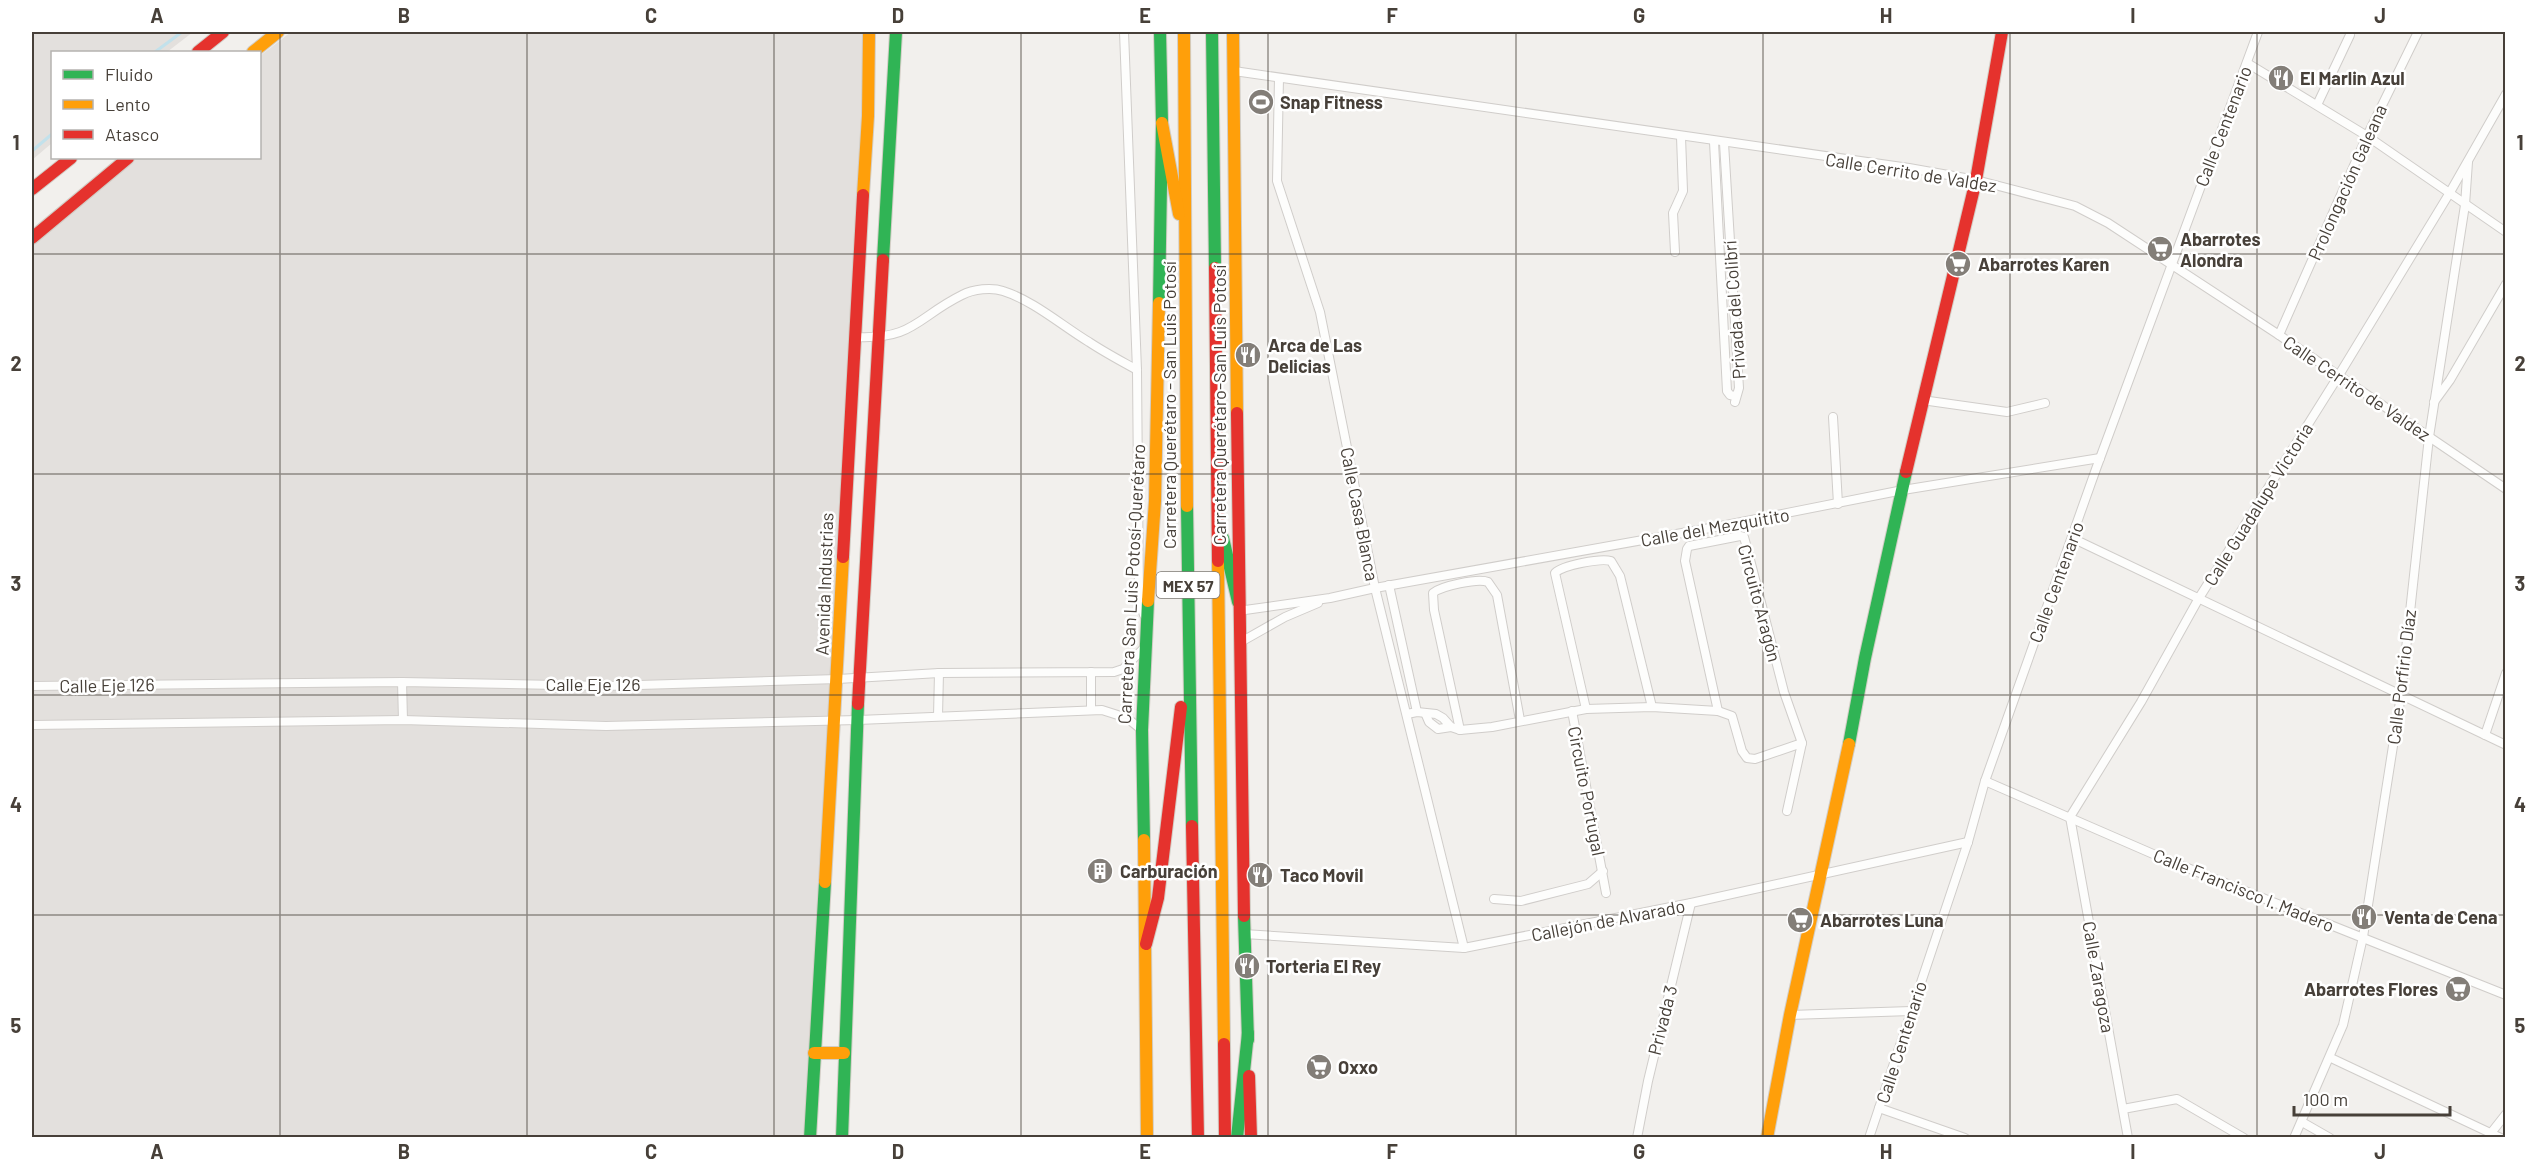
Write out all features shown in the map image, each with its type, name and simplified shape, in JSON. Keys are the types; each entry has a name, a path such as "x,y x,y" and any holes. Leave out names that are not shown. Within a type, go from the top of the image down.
{"main road":[{"path":"199,51 223,32"},
{"path":"254,51 278,32"},
{"name":"Avenida Industrias","path":"810,1137 838,679 845,490 868,116 869,32"},
{"path":"842,1137 859,677 896,32"},
{"name":"Carretera San Luis Potosí-Querétaro","path":"1147,1137 1142,730 1144,648 1155,501 1162,123 1160,32"},
{"name":"Carretera Querétaro - San Luis Potosí","path":"1184,32 1188,650 1198,1137"},
{"name":"MEX 57","path":"1212,32 1225,1137"},
{"name":"Carretera Querétaro-San Luis Potosí","path":"1233,32 1238,607 1244,934 1251,1137"},
{"path":"1767,1137 1790,1014 1852,732 1865,658 1922,400 1976,180 2002,32"},
{"path":"1162,123 1186,254"},
{"path":"32,189 70,159"},
{"path":"32,238 127,159"},
{"path":"1216,512 1238,607"},
{"path":"1146,944 1158,898 1188,650"},
{"path":"1237,1137 1248,1033"},
{"path":"814,1053 844,1053"}],"street":[{"path":"1122,32 1137,369 1139,599 1146,625"},
{"name":"Calle Centenario","path":"1869,1137 1968,842 1985,781 2100,458 2258,32"},
{"name":"Prolongación Galeana","path":"2279,335 2367,136 2418,32"},
{"path":"2318,105 2350,35"},
{"path":"2247,63 2367,136 2505,232"},
{"name":"Calle Cerrito de Valdez","path":"1234,71 1976,180 2075,206 2108,223 2279,335 2505,489"},
{"name":"Calle Casa Blanca","path":"1279,78 1277,181 1320,312 1375,588 1464,948"},
{"name":"Calle Guadalupe Victoria","path":"2070,816 2141,702 2199,598 2449,194 2505,94"},
{"path":"1676,252 1673,213 1683,190 1681,137"},
{"name":"Privada del Colibrí","path":"1714,142 1727,391 1735,399 1739,388 1724,143"},
{"name":"Calle Porfirio Díaz","path":"2294,1137 2331,1058 2343,1025 2363,937 2401,694 2429,437 2465,205 2469,159"},
{"path":"1714,174 1726,174"},
{"path":"1719,243 1730,243"},
{"path":"2434,402 2450,380 2505,284"},
{"path":"855,337 880,338 908,330 963,294 978,290 1001,290 1041,309 1090,344 1137,369"},
{"path":"1721,296 1732,295"},
{"path":"1722,311 1733,309"},
{"path":"1725,356 1737,356"},
{"path":"1922,400 2007,412 2045,403"},
{"path":"1833,417 1838,504"},
{"name":"Calle del Mezquitito","path":"1238,607 1330,598 1389,585 1838,504 1903,490 2100,458"},
{"name":"Circuito Aragón","path":"1718,711 1685,561 1689,546 1740,536 1744,537 1784,692 1802,743"},
{"path":"2072,538 2505,744"},
{"path":"1586,709 1555,573 1562,568 1603,560 1611,561 1620,576 1652,706"},
{"path":"1455,728 1433,593 1440,588 1481,580 1488,582 1497,596 1520,720"},
{"path":"1389,585 1422,714"},
{"name":"Calle del Mezquitito","path":"1239,643 1285,617 1330,598"},
{"name":"Calle Eje 126","path":"32,686 402,682 606,686 939,674 1114,672 1122,669 1144,648"},
{"path":"1091,672 1091,710"},
{"path":"2485,735 2505,673"},
{"path":"938,716 939,674"},
{"path":"402,682 403,720"},
{"path":"1407,714 1436,714 1455,728 1492,727 1586,709 1652,706 1718,711 1732,716 1742,751 1747,758 1755,759 1802,743"},
{"path":"32,725 403,720 606,726 858,720 1102,710 1127,718 1142,730"},
{"name":"Circuito Portugal","path":"1572,711 1606,893"},
{"path":"1787,811 1802,743"},
{"name":"Calle Francisco I. Madero","path":"1985,781 2160,857 2505,995"},
{"name":"Calle Zaragoza","path":"2070,816 2128,1137"},
{"name":"Callejón de Alvarado","path":"1244,934 1464,948 1691,903 1968,842"},
{"name":"Circuito Portugal","path":"1494,899 1521,901 1588,884 1603,871"},
{"name":"Privada 3","path":"1637,1137 1648,1081 1691,903"},
{"path":"1790,1014 1911,1011"},
{"path":"2331,1058 2501,1137"},
{"path":"2123,1109 2177,1099 2244,1137"},
{"path":"1879,1108 1965,1137"},
{"path":"2492,1133 2505,1114"},
{"path":"2302,1122 2330,1137"}],"shaded area":[{"path":"32,32 193,32 168,51 51,51 51,144 32,160"},
{"path":"291,32 872,32 807,1137 32,1138 32,239 132,159 261,159 261,55"}],"waterway":[{"path":"156,51 182,32"},
{"path":"32,151 51,135"}],"traffic: fast":[{"path":"883,260 896,32"},
{"path":"1159,303 1162,123 1160,32"},
{"path":"1212,32 1215,268"},
{"path":"1849,744 1865,658 1906,472"},
{"path":"1187,506 1192,826"},
{"path":"1223,538 1238,602"},
{"path":"1144,840 1142,730 1148,601"},
{"path":"842,1138 858,704"},
{"path":"810,1138 825,882"},
{"path":"1244,916 1248,1040"},
{"path":"1237,1138 1248,1033"}],"traffic: slow":[{"path":"254,51 278,32"},
{"path":"863,195 868,116 869,32"},
{"path":"1184,32 1187,506"},
{"path":"1233,32 1237,413"},
{"path":"1162,123 1179,214"},
{"path":"1148,601 1155,501 1159,303"},
{"path":"825,882 843,557"},
{"path":"1218,561 1224,1044"},
{"path":"1767,1138 1790,1015 1849,744"},
{"path":"1144,840 1147,1138"},
{"path":"814,1053 844,1053"}],"traffic: jam":[{"path":"199,51 223,32"},
{"path":"1906,472 1976,180 2002,32"},
{"path":"32,189 70,159"},
{"path":"32,238 127,159"},
{"path":"843,557 863,195"},
{"path":"858,704 883,260"},
{"path":"1215,268 1218,561"},
{"path":"1237,413 1244,916"},
{"path":"1146,944 1158,898 1181,707"},
{"path":"1192,826 1198,1138"},
{"path":"1224,1044 1225,1138"},
{"path":"1249,1076 1251,1138"}],"place":[{"name":"El Marlin Azul","path":"2281,78"},
{"name":"Snap Fitness","path":"1261,102"},
{"name":"Abarrotes Alondra","path":"2160,249"},
{"name":"Abarrotes Karen","path":"1958,264"},
{"name":"Arca de Las Delicias","path":"1248,355"},
{"name":"Carburación","path":"1100,871"},
{"name":"Taco Movil","path":"1260,875"},
{"name":"Venta de Cena","path":"2364,917"},
{"name":"Abarrotes Luna","path":"1800,920"},
{"name":"Torteria El Rey","path":"1247,966"},
{"name":"Abarrotes Flores","path":"2458,989"},
{"name":"Oxxo","path":"1319,1067"}]}
